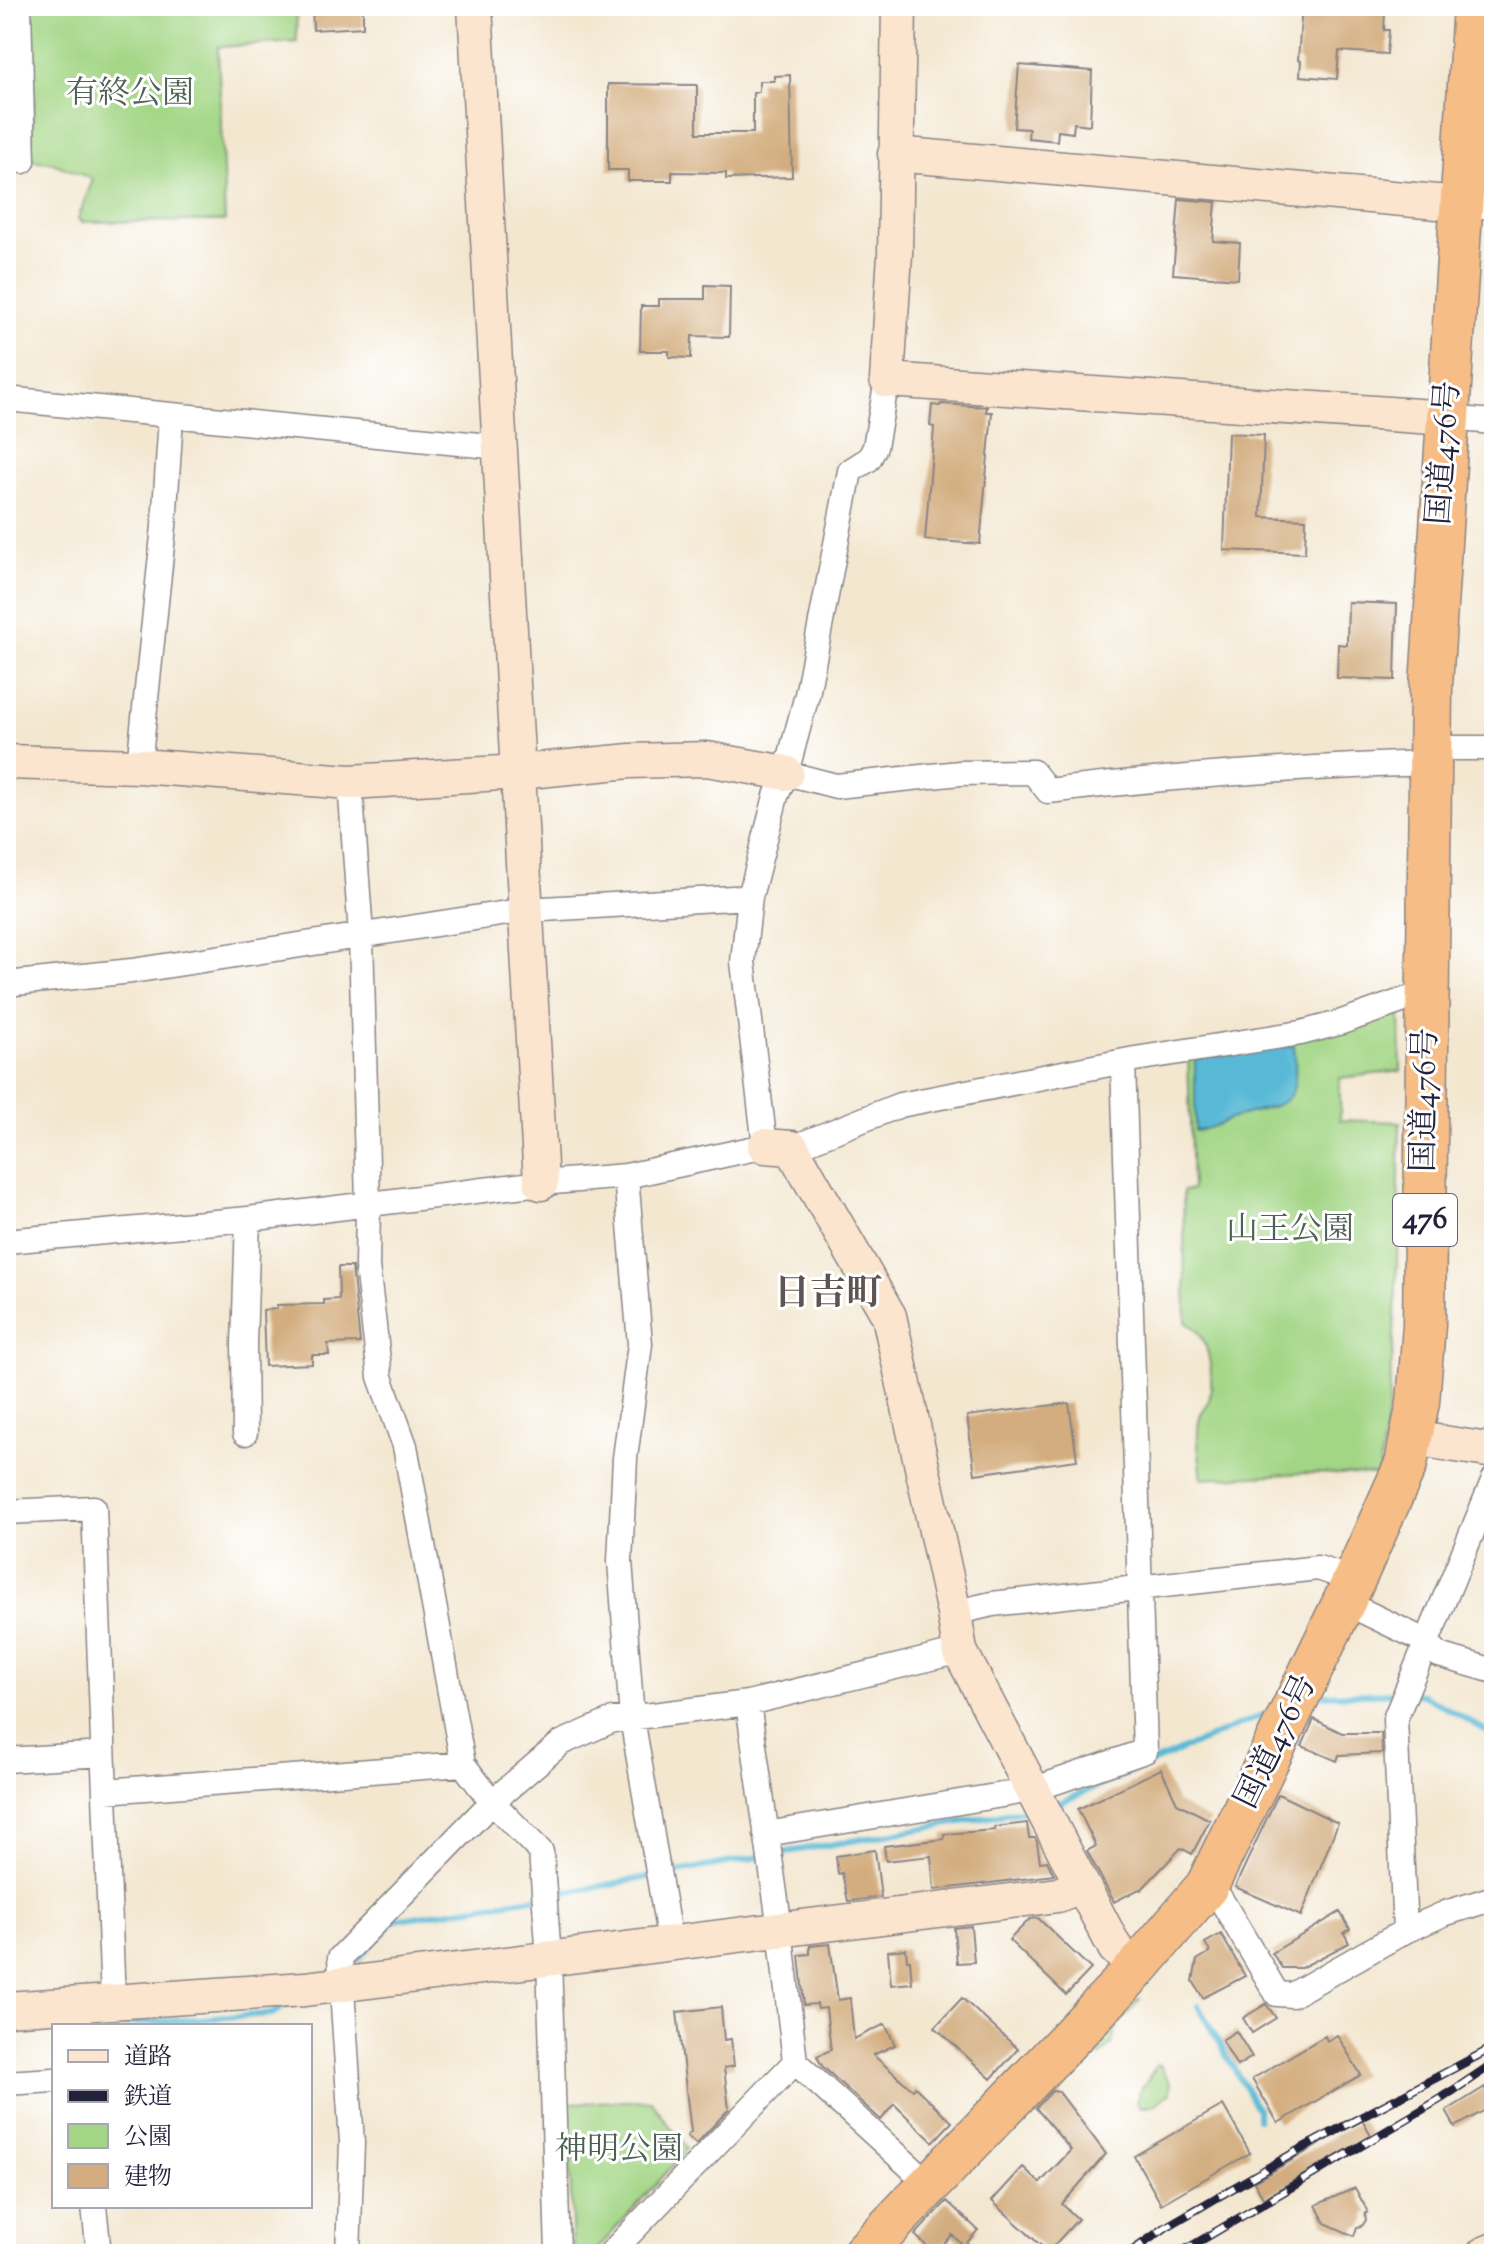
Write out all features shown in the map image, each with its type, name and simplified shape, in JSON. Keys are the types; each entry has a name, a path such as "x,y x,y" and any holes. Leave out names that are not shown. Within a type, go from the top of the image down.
{"highway":[{"name":"国道476号","path":"863,2254 1137,1968 1207,1886 1349,1591 1397,1486 1412,1438 1424,1325 1430,755 1437,563 1448,418 1477,205 1474,6"}],"street":[{"path":"19,6 23,161"},
{"path":"475,6 541,1183"},
{"path":"899,6 895,254 887,380 875,447 869,459 850,471 807,695 786,773 776,796 750,897 743,962 778,1147 889,1316 960,1651 1115,1948 1137,1968"},
{"path":"895,154 1477,205"},
{"path":"887,380 1494,422"},
{"path":"6,399 500,447"},
{"path":"139,766 164,526 171,416"},
{"path":"6,762 139,766 350,782 518,772 630,761 707,759 786,773 836,786 960,773 1033,772 1048,791 1134,780 1494,748"},
{"path":"350,782 361,935 367,1266 380,1377 405,1446 463,1764 492,1802 541,1852 549,1957 558,2254"},
{"path":"6,984 132,971 526,910 750,897"},
{"path":"6,1241 248,1219 541,1183 626,1176 778,1147 900,1105 1123,1062 1301,1033 1427,992"},
{"path":"766,1834 1038,1802 1145,1751 1123,1062"},
{"path":"626,1176 640,1344 625,1458 620,1561 632,1718 670,1942"},
{"path":"245,1433 248,1219"},
{"path":"1412,1438 1494,1451"},
{"path":"1405,1931 1395,1719 1494,1479"},
{"path":"6,1512 94,1508 113,2002"},
{"path":"954,1613 992,1604 1318,1568 1427,1642 1439,1655 1494,1671"},
{"path":"348,2254 352,2143 340,1958 492,1802 561,1743 613,1720 748,1703 960,1651"},
{"path":"748,1703 795,2062 929,2184"},
{"path":"6,1760 103,1754"},
{"path":"105,1791 463,1764"},
{"path":"6,2009 78,2016 113,2002 340,1984 1058,1895 1082,1885"},
{"path":"1207,1886 1220,1898 1277,1994 1292,1995 1405,1931 1446,1913 1494,1898"},
{"path":"610,2254 795,2062"},
{"path":"6,2083 52,2080"},
{"path":"94,2208 99,2254"},
{"path":"1484,2254 1494,2250"}],"green space":[{"name":"有終公園","path":"27,6 296,6 297,42 218,47 225,221 81,222 78,219 93,179 50,162 29,160 34,103"},
{"name":"山王公園","path":"1400,1010 1401,1071 1340,1078 1340,1120 1400,1122 1393,1343 1378,1475 1306,1473 1202,1479 1199,1424 1209,1401 1211,1369 1201,1336 1186,1323 1183,1191 1192,1190 1188,1056"},
{"path":"1135,1999 1140,1999 1116,2028 1112,2044 1099,2056 1095,2041"},
{"path":"1160,2065 1170,2083 1170,2093 1154,2105 1140,2107 1136,2102 1140,2091"},
{"name":"神明公園","path":"651,2100 687,2149 593,2254 573,2254 568,2103"}],"water":[{"path":"1294,1045 1295,1081 1287,1099 1195,1131 1195,1059"}],"building":[{"path":"312,6 363,6 363,27 313,30"},
{"path":"1302,6 1385,13 1384,30 1389,30 1387,54 1339,51 1337,79 1300,76 1301,61 1298,60"},
{"path":"1019,65 1092,71 1090,125 1074,123 1073,133 1058,131 1057,141 1028,138 1029,129 1014,128"},
{"path":"790,75 792,177 726,179 726,173 672,172 672,181 628,181 628,170 608,170 608,84 697,85 697,133 753,133 753,93 759,92 759,81 774,81 774,76"},
{"path":"1179,199 1216,202 1213,241 1240,243 1238,279 1173,274"},
{"path":"705,285 730,286 729,337 692,336 691,358 669,357 669,351 640,351 641,306 659,306 659,299 705,299"},
{"path":"932,405 987,407 986,412 992,412 980,544 925,540 934,427 930,426"},
{"path":"1228,433 1264,435 1261,517 1306,519 1305,553 1224,550"},
{"path":"1348,602 1397,604 1395,680 1337,678 1338,644 1347,645"},
{"path":"338,1267 352,1267 360,1343 328,1344 329,1355 312,1355 312,1364 265,1366 263,1310 277,1309 277,1305 324,1304 324,1300 339,1299"},
{"path":"1069,1403 1077,1460 975,1474 967,1416"},
{"path":"1314,1719 1342,1733 1381,1733 1382,1753 1339,1755 1337,1761 1302,1746"},
{"path":"1161,1769 1177,1803 1210,1820 1192,1854 1181,1848 1141,1890 1114,1902 1087,1851 1096,1846 1078,1809"},
{"path":"1278,1794 1338,1823 1301,1916 1235,1887"},
{"path":"1027,1823 1029,1838 1035,1838 1037,1842 1040,1862 1047,1861 1054,1875 934,1890 931,1856 886,1861 884,1846 944,1839 944,1834 995,1830 994,1827"},
{"path":"875,1850 881,1897 848,1901 842,1873 838,1874 836,1856"},
{"path":"1340,1912 1350,1929 1344,1933 1349,1943 1301,1968 1282,1968 1272,1953"},
{"path":"1038,1918 1091,1969 1066,1995 1009,1940 1030,1919"},
{"path":"971,1926 974,1962 957,1963 954,1928"},
{"path":"1221,1934 1245,1976 1203,1998 1193,1981 1197,1960 1210,1952 1205,1943"},
{"path":"830,1944 838,2000 850,1998 854,2039 885,2024 895,2045 873,2055 913,2090 915,2087 952,2122 933,2142 894,2104 881,2120 822,2066 817,2056 831,2050 826,2008 818,2009 817,2004 804,2005 799,1955 810,1954 810,1946"},
{"path":"906,1949 912,1983 891,1985 888,1951"},
{"path":"962,1998 1018,2049 991,2079 935,2027"},
{"path":"1266,2004 1276,2018 1252,2033 1243,2018"},
{"path":"721,2007 724,2040 731,2039 734,2066 724,2068 729,2109 696,2144 687,2136 691,2132 677,2012"},
{"path":"1236,2031 1252,2057 1237,2066 1222,2040"},
{"path":"1337,2035 1361,2075 1278,2123 1252,2079 1325,2036 1327,2041"},
{"path":"1485,2087 1494,2105 1455,2127 1446,2111"},
{"path":"1052,2091 1059,2092 1106,2154 1062,2204 1078,2219 1048,2252 992,2201 1023,2167 1040,2183 1071,2150 1036,2108"},
{"path":"1223,2105 1250,2153 1161,2204 1134,2156"},
{"path":"1362,2120 1371,2136 1263,2198 1254,2182"},
{"path":"1355,2188 1368,2212 1354,2236 1325,2223 1316,2205"},
{"path":"947,2201 978,2230 964,2246 952,2235 935,2254 915,2235"}],"waterway":[{"path":"1325,1695 1401,1693"},
{"path":"1413,1694 1423,1695 1494,1735"},
{"path":"1052,1806 1265,1714"},
{"path":"776,1854 1029,1810"},
{"path":"666,1874 765,1856"},
{"path":"551,1895 655,1876"},
{"path":"348,1966 395,1920 540,1897"},
{"path":"124,2024 272,2014 288,2004"},
{"path":"1198,2006 1258,2110 1258,2119"},
{"path":"6,2032 52,2029"}],"railway":[{"path":"1128,2254 1166,2227 1299,2150 1494,2047"},
{"path":"1178,2254 1442,2098 1494,2063"}],"district":[{"name":"日吉町","path":"828,1295"}]}
